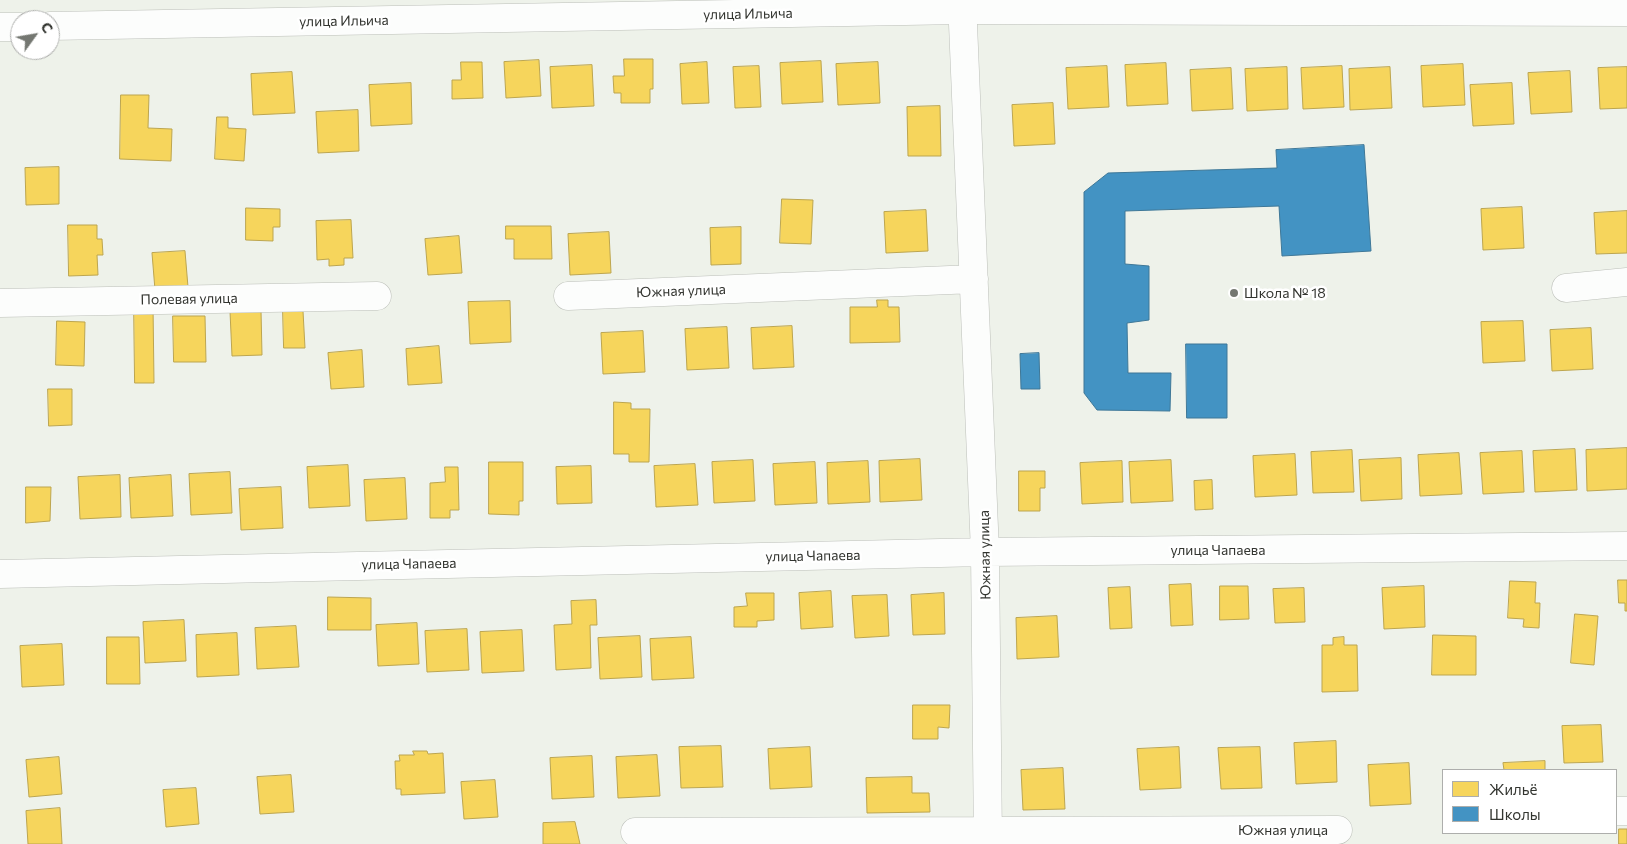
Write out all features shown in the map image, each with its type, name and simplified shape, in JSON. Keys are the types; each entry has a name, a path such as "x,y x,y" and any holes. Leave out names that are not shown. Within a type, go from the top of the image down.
{"street":[{"name":"улица Ильича","path":"60,26 711,7 962,5 1627,12"},
{"name":"Южная улица","path":"962,5 985,552 988,837"},
{"name":"Южная улица","path":"568,296 974,279"},
{"path":"1566,288 1627,282"},
{"name":"Полевая улица","path":"0,303 377,296"},
{"name":"улица Чапаева","path":"0,574 985,552 1627,546"},
{"name":"Южная улица","path":"635,832 988,837 1338,830"}],"building: Жильё":[{"path":"624,59 653,59 653,89 650,89 650,103 621,103 621,93 614,93 613,76 624,76"},
{"path":"539,60 541,96 506,98 504,62"},
{"path":"821,61 823,102 782,104 780,63"},
{"path":"461,62 482,62 483,98 452,99 452,80 461,80"},
{"path":"707,62 709,103 682,104 680,64"},
{"path":"878,62 880,103 838,105 836,64"},
{"path":"1166,63 1168,104 1127,106 1125,65"},
{"path":"1463,64 1465,105 1423,107 1421,66"},
{"path":"592,65 594,106 552,108 550,67"},
{"path":"759,66 761,107 735,108 733,67"},
{"path":"1107,66 1109,107 1068,109 1066,68"},
{"path":"1342,66 1344,107 1303,109 1301,68"},
{"path":"1287,67 1288,109 1247,111 1245,69"},
{"path":"1390,67 1392,108 1350,110 1349,69"},
{"path":"1627,67 1627,108 1600,109 1598,68"},
{"path":"1231,68 1233,109 1192,111 1190,70"},
{"path":"1570,71 1572,112 1531,114 1528,73"},
{"path":"292,72 295,113 253,115 251,74"},
{"path":"411,83 412,124 371,126 369,85"},
{"path":"1512,83 1514,124 1473,126 1470,85"},
{"path":"121,95 149,95 148,128 172,129 171,161 120,159"},
{"path":"1053,103 1055,144 1014,146 1012,105"},
{"path":"940,106 941,156 908,156 907,107"},
{"path":"358,110 359,151 318,153 316,112"},
{"path":"217,117 228,117 228,128 246,129 244,161 215,159"},
{"path":"59,167 59,204 26,205 25,168"},
{"path":"782,199 813,200 811,244 780,243"},
{"path":"1522,207 1524,248 1483,250 1481,209"},
{"path":"246,208 280,209 280,227 273,227 273,241 246,240"},
{"path":"926,210 928,251 886,253 884,212"},
{"path":"1627,211 1627,253 1596,254 1594,213"},
{"path":"351,220 353,258 344,258 344,265 329,266 329,259 317,260 316,221"},
{"path":"68,225 97,225 97,239 102,239 103,255 97,255 98,275 69,276"},
{"path":"506,226 551,226 552,259 514,259 514,239 506,239"},
{"path":"741,227 741,264 711,265 710,228"},
{"path":"609,232 611,273 570,275 568,234"},
{"path":"459,236 462,273 428,275 425,239"},
{"path":"185,251 188,287 155,290 152,253"},
{"path":"877,300 888,300 888,307 899,307 900,342 850,343 850,307 877,307"},
{"path":"510,301 511,342 470,344 468,302"},
{"path":"134,305 153,305 154,383 135,383"},
{"path":"261,310 262,355 232,356 230,311"},
{"path":"283,311 303,311 305,348 284,348"},
{"path":"173,316 205,316 206,362 174,362"},
{"path":"57,321 85,322 84,366 56,365"},
{"path":"1523,321 1525,361 1483,363 1481,322"},
{"path":"792,326 794,367 753,369 751,328"},
{"path":"727,327 729,368 687,370 685,329"},
{"path":"1591,328 1593,369 1552,371 1550,330"},
{"path":"643,331 645,372 603,374 601,333"},
{"path":"439,346 442,383 408,385 406,349"},
{"path":"362,350 364,387 331,389 328,353"},
{"path":"48,389 72,389 72,425 49,426"},
{"path":"614,402 631,403 631,409 650,409 649,462 629,462 629,454 614,454"},
{"path":"1627,448 1627,489 1587,491 1586,450"},
{"path":"1575,449 1577,490 1535,492 1533,451"},
{"path":"1352,450 1354,492 1313,493 1311,452"},
{"path":"1522,451 1524,492 1483,494 1480,453"},
{"path":"1459,453 1462,494 1420,496 1418,455"},
{"path":"1295,454 1297,495 1255,497 1253,456"},
{"path":"1401,458 1402,499 1361,501 1359,460"},
{"path":"920,459 922,500 880,502 879,461"},
{"path":"753,460 755,501 714,503 712,462"},
{"path":"1171,460 1173,501 1131,503 1129,462"},
{"path":"868,461 870,502 828,504 827,463"},
{"path":"1122,461 1123,502 1082,504 1080,463"},
{"path":"489,462 523,462 523,501 519,501 519,515 489,514"},
{"path":"815,462 817,503 775,505 773,464"},
{"path":"695,464 698,505 656,507 654,466"},
{"path":"348,465 350,506 309,508 307,467"},
{"path":"591,466 592,503 557,504 556,467"},
{"path":"445,467 458,467 459,510 450,510 450,518 430,518 430,483 445,482"},
{"path":"1019,471 1045,471 1045,488 1040,488 1040,511 1019,511"},
{"path":"230,472 232,513 191,515 189,474"},
{"path":"120,475 121,517 80,519 78,477"},
{"path":"171,475 173,516 131,518 129,478"},
{"path":"405,478 407,519 366,521 364,480"},
{"path":"1212,480 1213,509 1195,510 1194,481"},
{"path":"26,487 51,487 50,521 26,523"},
{"path":"281,487 283,528 241,530 239,489"},
{"path":"1618,580 1627,580 1627,611 1625,611 1625,603 1619,603"},
{"path":"1510,581 1536,582 1535,603 1540,603 1539,628 1523,627 1524,619 1508,618"},
{"path":"1191,584 1193,625 1171,626 1169,585"},
{"path":"1220,586 1248,586 1249,619 1220,620"},
{"path":"1424,586 1425,627 1384,629 1382,588"},
{"path":"1130,587 1132,628 1110,629 1108,588"},
{"path":"1304,588 1305,622 1275,623 1273,589"},
{"path":"831,591 833,627 801,629 799,593"},
{"path":"746,593 774,593 774,620 757,621 757,627 734,627 734,607 747,606"},
{"path":"944,593 945,634 913,635 911,595"},
{"path":"887,595 889,636 855,638 852,596"},
{"path":"328,597 371,598 371,630 328,630"},
{"path":"596,600 597,625 590,625 591,668 556,670 554,625 572,624 571,601"},
{"path":"1575,614 1598,616 1594,665 1571,663"},
{"path":"1057,616 1059,657 1017,659 1016,618"},
{"path":"184,620 186,661 145,663 143,622"},
{"path":"417,623 419,664 378,666 376,625"},
{"path":"296,626 299,667 257,669 255,628"},
{"path":"467,629 469,670 427,672 425,631"},
{"path":"522,630 524,671 482,673 480,632"},
{"path":"237,633 239,675 197,677 196,635"},
{"path":"1433,635 1476,636 1476,675 1432,675"},
{"path":"640,636 642,677 600,679 598,638"},
{"path":"107,637 139,637 140,684 107,684"},
{"path":"691,637 694,678 652,680 650,639"},
{"path":"1344,637 1344,645 1357,645 1358,691 1322,692 1322,645 1333,645 1333,638"},
{"path":"62,644 64,685 22,687 20,646"},
{"path":"913,705 950,705 949,728 938,727 938,739 913,739"},
{"path":"1601,725 1603,762 1564,763 1562,726"},
{"path":"1336,741 1337,782 1296,784 1294,743"},
{"path":"721,746 723,787 681,788 679,747"},
{"path":"810,747 812,787 770,789 768,749"},
{"path":"1179,747 1181,788 1140,790 1137,749"},
{"path":"1260,747 1262,788 1221,789 1218,748"},
{"path":"413,751 427,751 428,754 443,753 445,793 401,795 401,789 396,789 395,761 400,761 399,755 414,755"},
{"path":"657,755 660,796 618,798 616,757"},
{"path":"592,756 594,797 552,799 550,758"},
{"path":"59,757 62,794 29,797 26,760"},
{"path":"1545,761 1545,769 1504,769 1503,763"},
{"path":"1409,763 1411,804 1370,806 1368,765"},
{"path":"1063,768 1065,809 1023,810 1021,770"},
{"path":"291,775 294,812 260,814 257,777"},
{"path":"912,777 912,793 929,793 930,812 867,813 866,778"},
{"path":"495,780 498,817 464,819 461,782"},
{"path":"196,788 199,824 166,827 163,790"},
{"path":"60,808 62,844 28,844 26,811"},
{"path":"575,822 580,844 543,844 543,823"},
{"path":"1619,829 1627,829 1627,844 1619,844"}],"building: Школы":[{"path":"1364,145 1371,251 1282,256 1279,206 1125,211 1125,264 1149,266 1149,320 1127,323 1128,373 1171,373 1170,411 1097,410 1084,393 1084,192 1108,173 1277,168 1276,150"},
{"path":"1186,344 1227,344 1227,418 1187,418"},
{"path":"1039,353 1040,389 1021,389 1020,354"}],"place":[{"name":"Школа № 18","path":"1234,293"}]}
